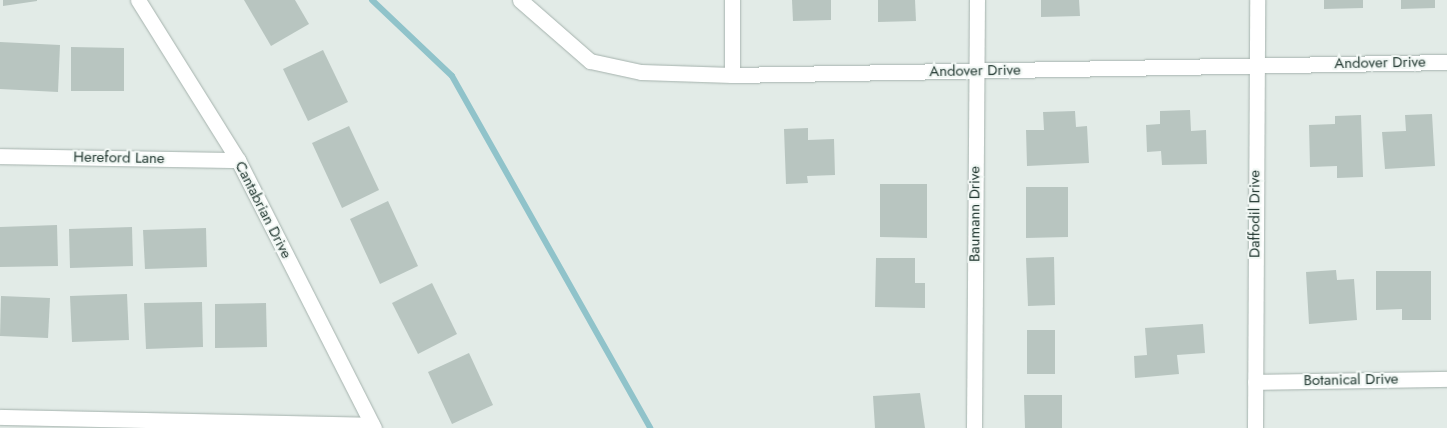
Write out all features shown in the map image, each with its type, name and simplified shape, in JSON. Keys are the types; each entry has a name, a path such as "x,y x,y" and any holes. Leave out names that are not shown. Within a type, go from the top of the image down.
{"street":[{"name":"Cantabrian Drive","path":"138,0 238,160 373,427"},
{"path":"732,0 732,75"},
{"name":"Baumann Drive","path":"974,428 977,0"},
{"name":"Daffodil Drive","path":"1255,428 1256,0"},
{"name":"Andover Drive","path":"522,2 590,61 641,72 732,75 1447,62"},
{"name":"Hereford Lane","path":"0,156 238,160"},
{"name":"Botanical Drive","path":"1255,382 1447,378"},
{"path":"0,417 373,427"}],"building":[{"path":"3,0 37,0 37,1 3,6"},
{"path":"244,0 295,0 309,24 271,46"},
{"path":"792,0 831,0 831,20 793,21"},
{"path":"878,0 915,0 916,21 878,22"},
{"path":"1041,0 1079,0 1080,16 1041,17"},
{"path":"1324,0 1363,0 1363,8 1324,9"},
{"path":"1401,0 1435,0 1435,8 1401,9"},
{"path":"0,42 60,45 58,92 0,89"},
{"path":"71,47 124,48 124,91 71,91"},
{"path":"323,50 348,102 308,121 283,69"},
{"path":"1190,110 1191,131 1206,130 1207,164 1162,165 1161,151 1147,152 1146,125 1160,124 1160,111"},
{"path":"1075,111 1076,127 1087,126 1089,163 1027,166 1026,130 1044,130 1043,112"},
{"path":"1432,114 1435,166 1385,169 1382,132 1406,131 1405,115"},
{"path":"1361,115 1363,177 1337,178 1337,166 1310,167 1309,125 1335,124 1335,116"},
{"path":"349,126 379,190 342,208 312,143"},
{"path":"808,128 808,140 834,139 835,175 807,176 808,183 786,184 784,129"},
{"path":"880,184 927,184 927,238 880,237"},
{"path":"1026,187 1068,187 1068,237 1026,238"},
{"path":"388,201 418,266 380,284 350,219"},
{"path":"57,225 58,266 0,267 0,227"},
{"path":"132,227 133,266 70,268 69,229"},
{"path":"206,228 207,267 145,269 143,230"},
{"path":"1054,257 1055,305 1028,306 1026,258"},
{"path":"876,258 915,258 915,283 925,283 925,308 875,307"},
{"path":"1336,270 1337,280 1354,279 1357,320 1309,324 1306,272"},
{"path":"1376,271 1431,271 1431,320 1402,320 1402,309 1376,310"},
{"path":"432,283 457,334 418,354 392,303"},
{"path":"127,294 129,340 72,342 70,296"},
{"path":"1,296 50,298 48,338 0,336"},
{"path":"202,302 203,347 146,349 144,303"},
{"path":"266,303 267,347 215,348 215,304"},
{"path":"1203,324 1205,353 1177,355 1179,374 1135,378 1134,356 1147,355 1145,328"},
{"path":"1027,330 1055,330 1055,374 1027,374"},
{"path":"469,353 493,405 452,424 428,372"},
{"path":"920,393 925,428 875,428 873,396"},
{"path":"1024,395 1062,395 1062,428 1025,428"}],"waterway":[{"path":"372,0 452,76 650,428"}]}
